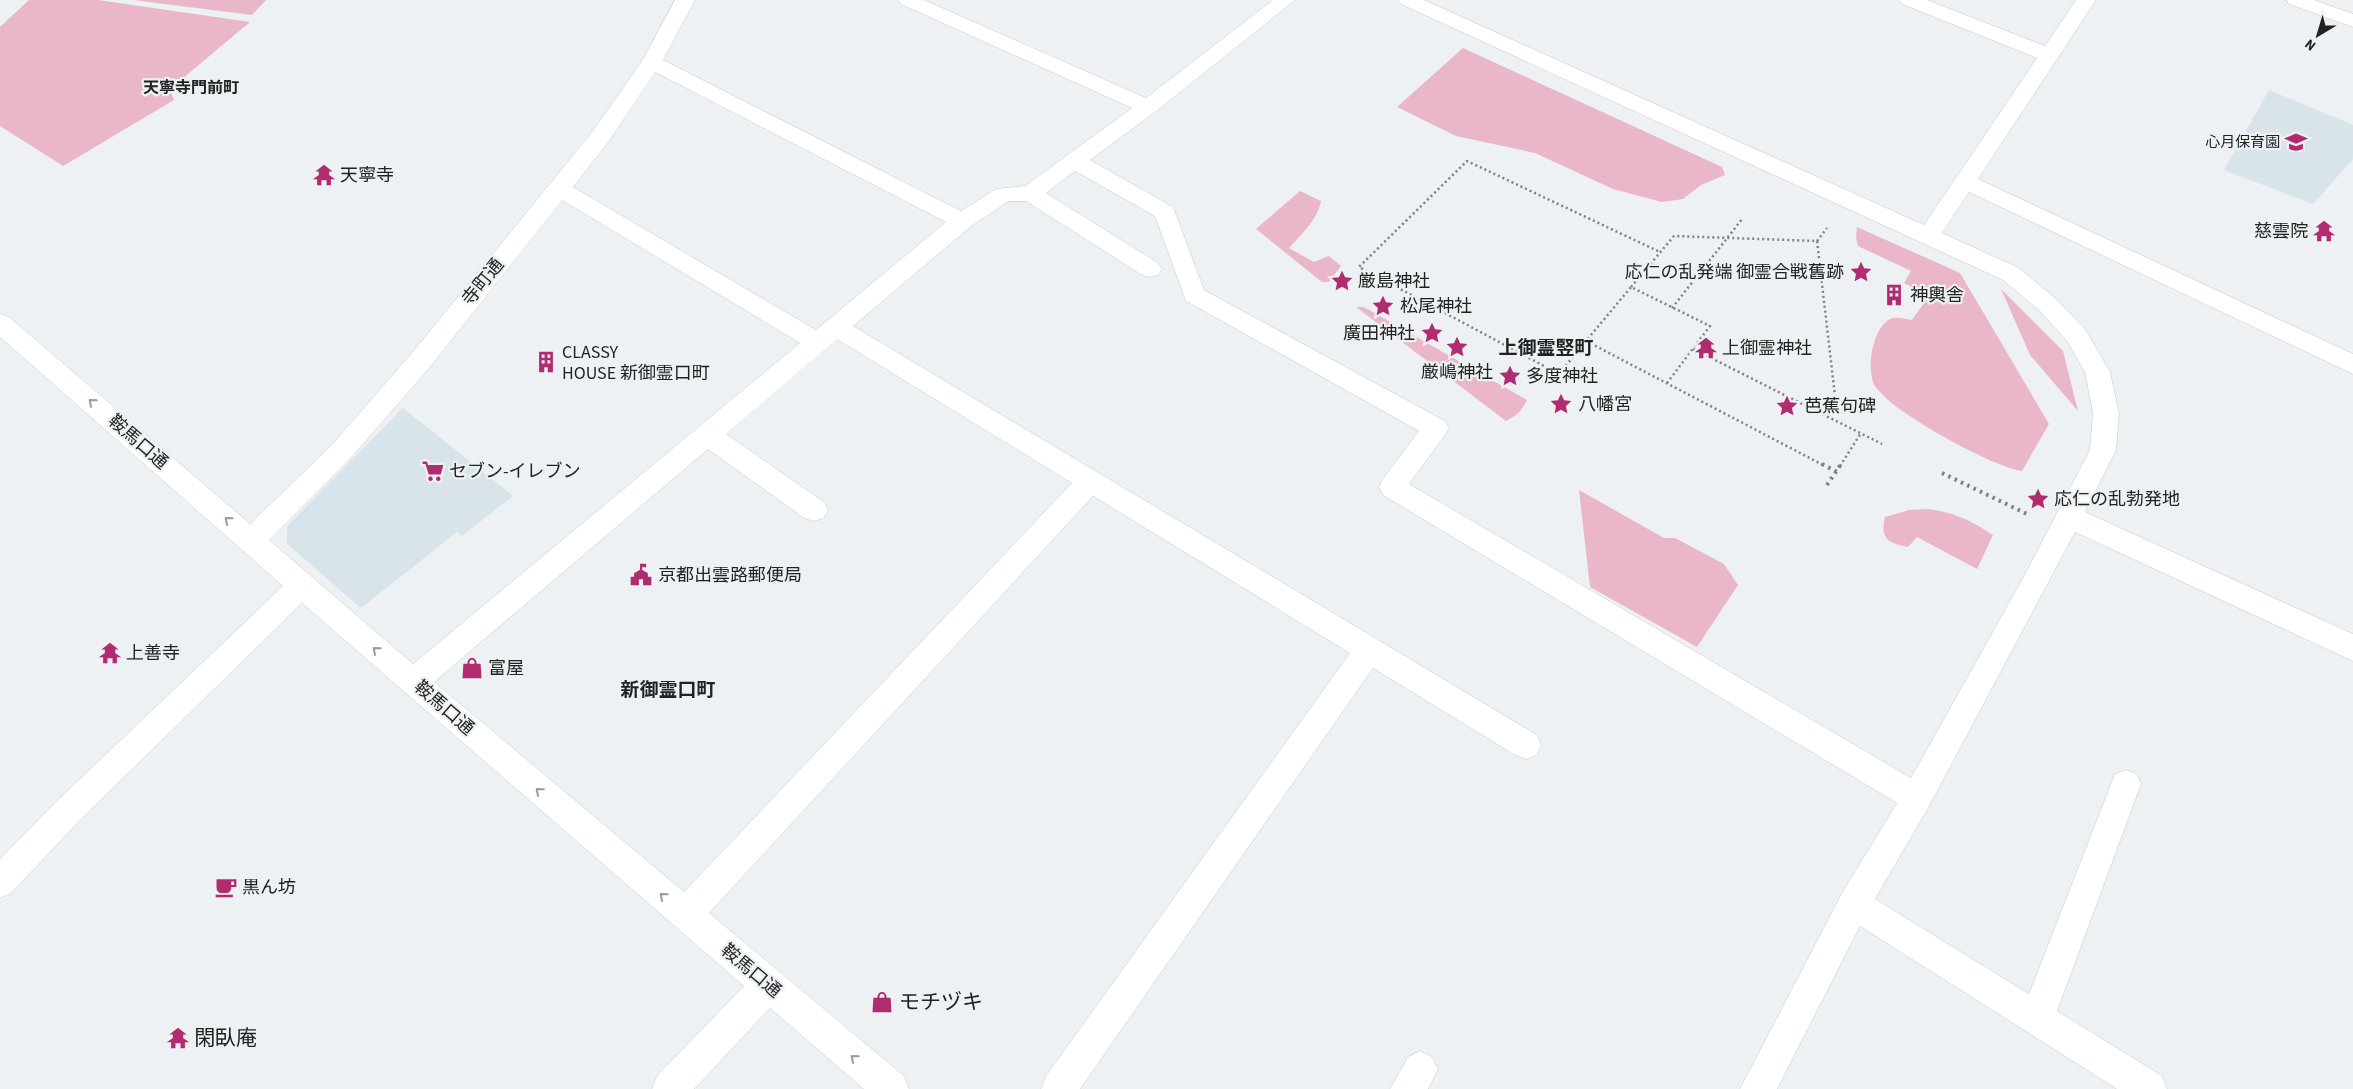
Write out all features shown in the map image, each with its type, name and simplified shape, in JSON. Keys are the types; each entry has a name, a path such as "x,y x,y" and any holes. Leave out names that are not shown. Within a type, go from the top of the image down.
{"street":[{"path":"908,0 1148,107"},
{"path":"413,682 962,221 1004,194 1030,193 1148,107 1286,0"},
{"path":"1408,0 2011,274 2048,305 2076,335 2097,372 2106,413 2103,450 2032,588 1917,798 1854,904 1758,1089"},
{"path":"1909,0 2049,55"},
{"path":"1928,236 2086,0"},
{"path":"2296,0 2353,21"},
{"name":"寺町通","path":"251,540 339,454 421,360 558,188 602,136 652,62 678,1"},
{"path":"652,62 962,221"},
{"path":"1075,161 1166,212 1194,295 1436,428 1392,487 1917,798"},
{"path":"1964,181 2353,365"},
{"path":"558,188 827,335 1089,482 1526,745"},
{"path":"1030,193 1150,269"},
{"name":"鞍馬口通","path":"0,323 685,916 891,1089"},
{"path":"708,435 814,510"},
{"path":"685,916 1089,482"},
{"path":"2066,524 2353,648"},
{"path":"0,882 70,809 302,585"},
{"path":"1059,1089 1369,650"},
{"path":"2037,1018 2126,784"},
{"path":"1854,904 2149,1089"},
{"path":"670,1089 768,985"}],"path":[{"path":"1660,252 1467,161 1359,267 1559,374 1674,236 1817,241 1835,396 1823,415"},
{"path":"1672,308 1742,218"},
{"path":"1631,287 1710,326 1668,383"},
{"path":"1586,341 1837,472"},
{"path":"1693,349 1882,444"},
{"path":"1828,485 1861,433"},
{"path":"1942,473 2066,524"}],"shaded area":[{"path":"29,0 98,0 250,22 170,89 174,100 63,166 0,126 0,27"},
{"path":"133,0 266,0 252,15"},
{"path":"1463,48 1722,167 1725,175 1701,185 1683,199 1662,202 1613,189 1535,153 1456,136 1397,107"},
{"name":"心月保育園","path":"2269,90 2353,125 2353,159 2313,204 2224,170"},
{"path":"1300,191 1321,201 1313,220 1289,248 1314,262 1329,256 1341,266 1329,282 1322,282 1256,229"},
{"path":"1857,227 1960,273 2049,424 2022,471 1970,451 1927,427 1892,403 1875,387 1871,375 1871,357 1879,330 1893,318 1912,320 1929,296 1904,283 1911,271 1858,246 1856,238"},
{"path":"2001,289 2063,351 2078,411 2030,355"},
{"path":"1356,307 1364,307 1527,400 1519,413 1506,421"},
{"path":"403,408 513,496 462,536 457,532 361,608 287,544 287,526"},
{"path":"1579,490 1664,538 1675,538 1724,564 1738,585 1697,647 1590,587"},
{"path":"1928,509 1962,518 1993,535 1977,569 1917,537 1908,547 1895,544 1885,535 1885,517 1909,510"}],"place":[{"name":"心月保育園","path":"2296,142"},
{"name":"天寧寺","path":"324,175"},
{"name":"慈雲院","path":"2324,231"},
{"name":"応仁の乱発端 御霊合戦舊跡","path":"1861,272"},
{"name":"厳島神社","path":"1342,281"},
{"name":"神輿舎","path":"1894,295"},
{"name":"松尾神社","path":"1383,306"},
{"name":"廣田神社","path":"1432,333"},
{"name":"厳嶋神社","path":"1457,347"},
{"name":"上御霊神社","path":"1706,348"},
{"name":"CLASSY HOUSE 新御霊口町","path":"546,362"},
{"name":"多度神社","path":"1510,376"},
{"name":"八幡宮","path":"1561,404"},
{"name":"芭蕉句碑","path":"1787,406"},
{"name":"セブン-イレブン","path":"433,471"},
{"name":"応仁の乱勃発地","path":"2038,499"},
{"name":"京都出雲路郵便局","path":"641,575"},
{"name":"上善寺","path":"110,653"},
{"name":"富屋","path":"472,668"},
{"name":"黒ん坊","path":"226,887"},
{"name":"モチヅキ","path":"882,1002"},
{"name":"閑臥庵","path":"178,1038"}],"district":[{"name":"天寧寺門前町","path":"191,88"},
{"name":"上御霊竪町","path":"1546,348"},
{"name":"新御霊口町","path":"668,690"}]}
